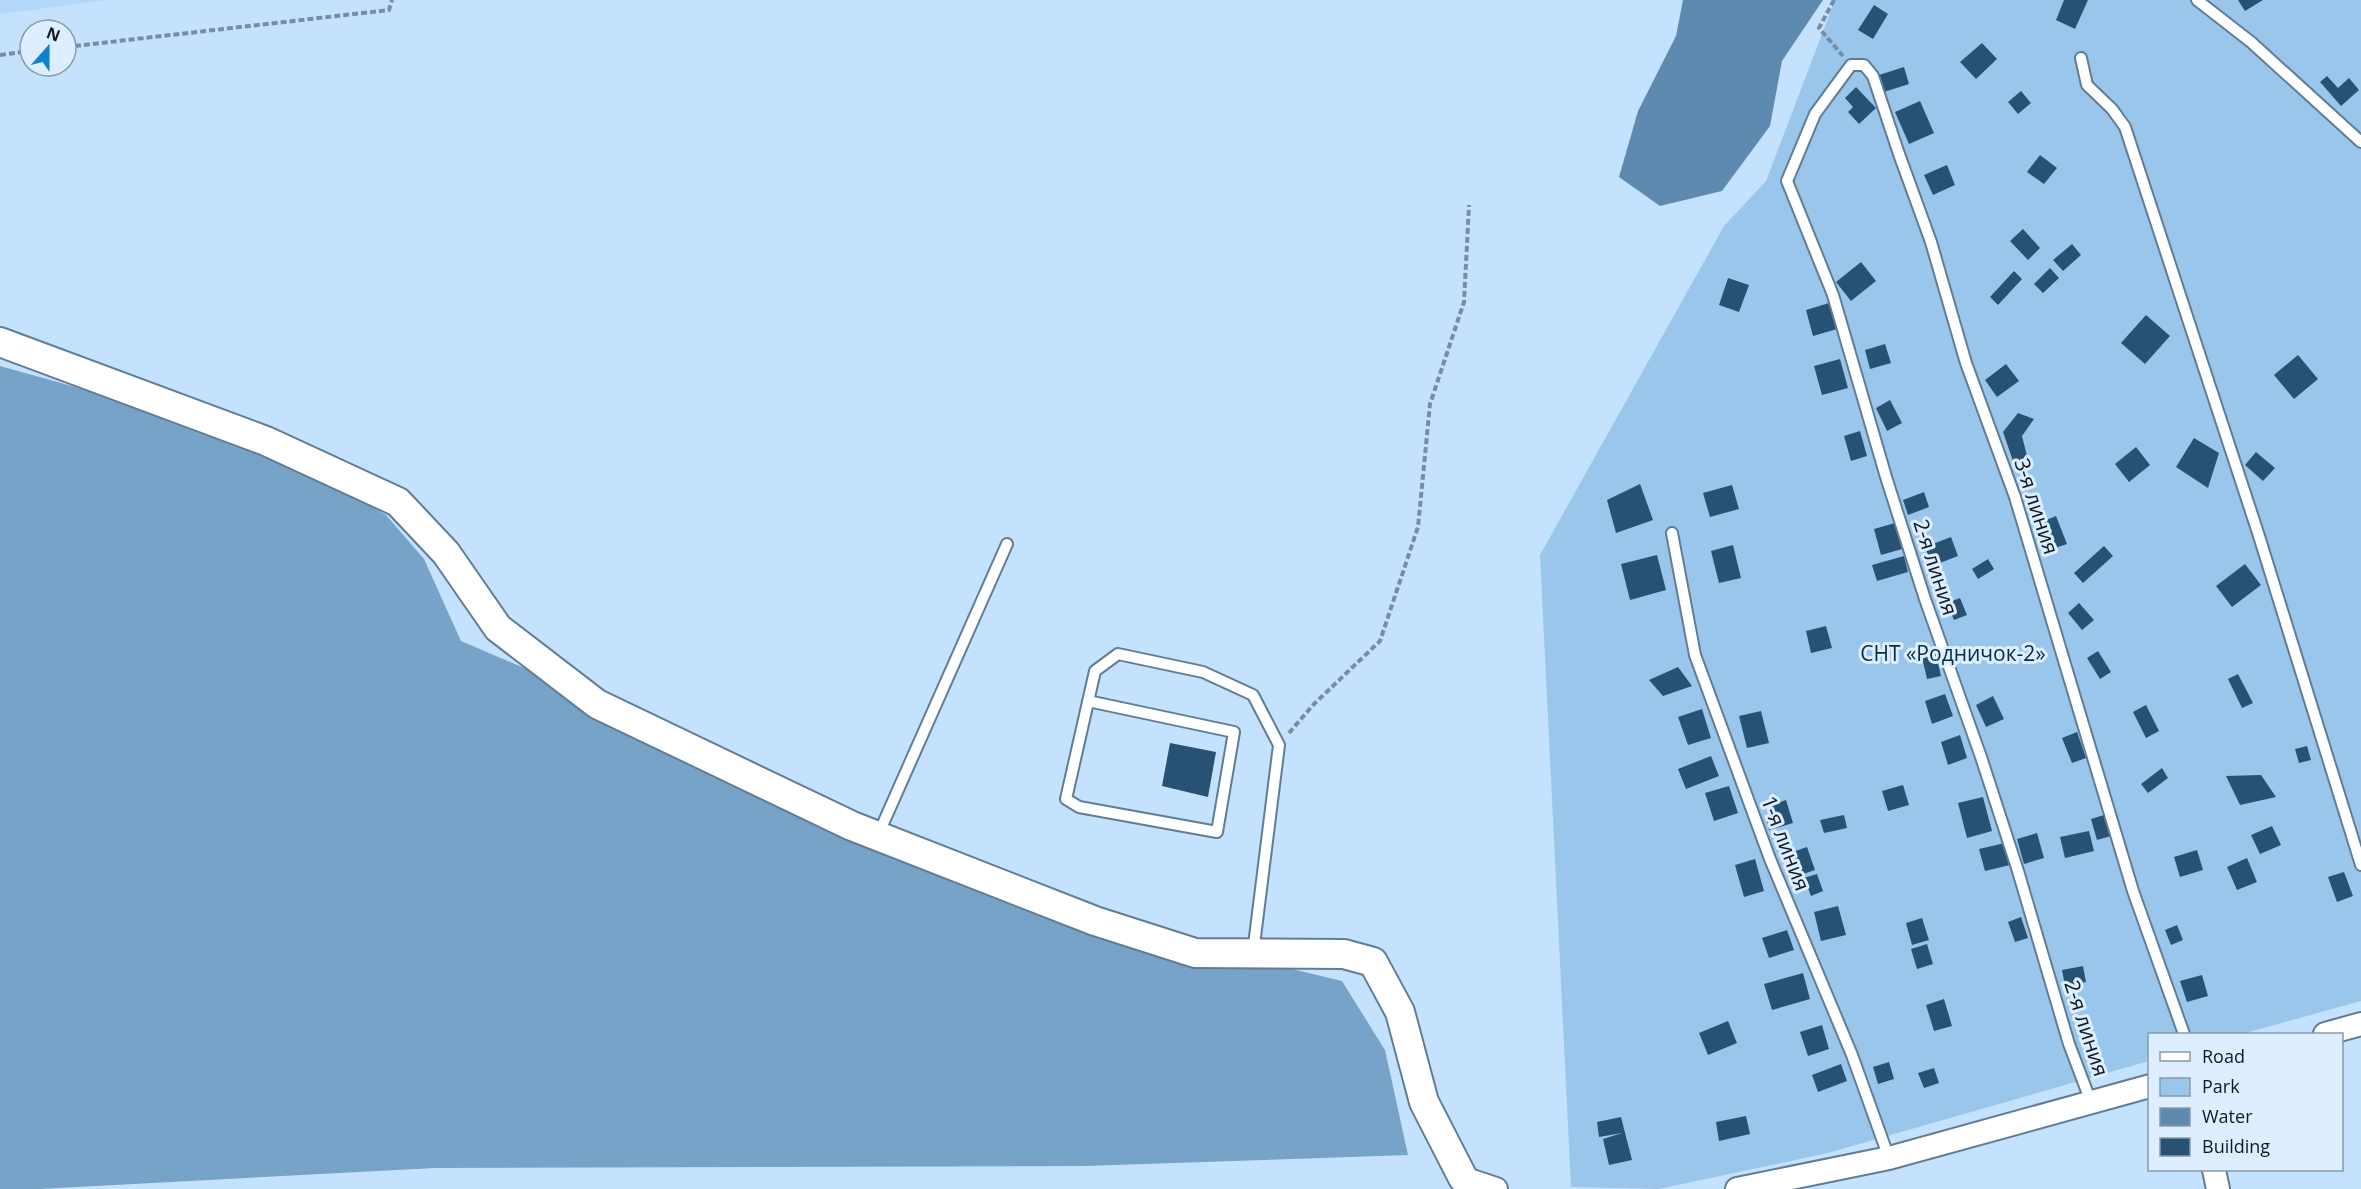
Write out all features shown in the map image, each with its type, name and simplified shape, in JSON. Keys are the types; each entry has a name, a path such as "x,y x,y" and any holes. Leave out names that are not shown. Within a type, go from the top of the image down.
{"street":[{"path":"0,342 266,441 398,502 446,553 498,628 597,704 877,836 1095,921 1195,953 1344,954 1373,962 1400,1012 1424,1102 1467,1183 1496,1189"},
{"path":"2332,1033 2361,1024"},
{"path":"1737,1189 1889,1158 2148,1087"},
{"path":"2214,1171 2218,1189"}],"lane":[{"path":"2198,0 2251,42 2361,142"},
{"path":"2081,58 2087,85 2112,109 2125,127 2274,580 2361,865"},
{"name":"2-я линия","path":"1851,65 1815,114 1787,181 1833,295 1900,521 1925,599 1982,757 2069,1044 2091,1102"},
{"name":"3-я линия","path":"1851,65 1864,65 1873,76 1931,243 1966,363 2015,497 2133,891 2183,1033"},
{"name":"1-я линия","path":"1672,534 1695,655 1770,859 1852,1055 1889,1158"},
{"path":"877,836 1007,544"},
{"path":"1088,701 1234,732 1217,832 1079,807 1066,799 1088,701 1095,671 1118,654 1203,672 1253,695 1279,745 1252,953"}],"path":[{"path":"78,46 389,10 392,0"},
{"path":"1834,0 1819,28 1851,65"},
{"path":"0,55 18,53"},
{"path":"1279,745 1312,705 1380,641 1418,527 1430,404 1464,302 1469,205"}],"shaded area":[{"path":"0,0 105,0 0,14"},
{"path":"0,366 111,397 312,474 386,515 424,559 461,641 529,670 727,776 986,886 1267,963 1342,981 1385,1050 1408,1155 1085,1166 435,1168 40,1189 0,1189"}],"green space":[{"name":"СНТ «Родничок-2»","path":"1835,0 2361,0 2361,1001 2246,1033 2148,1033 2148,1061 1828,1153 1659,1189 1571,1187 1540,555 1724,226 1766,181"}],"water":[{"path":"1683,0 1823,0 1782,61 1770,126 1722,191 1660,206 1619,177 1638,111 1676,36"}],"building":[{"path":"2064,0 2088,0 2075,29 2056,20"},
{"path":"2238,0 2263,0 2245,11"},
{"path":"1874,5 1888,14 1873,39 1858,30"},
{"path":"1982,43 1997,59 1976,79 1960,62"},
{"path":"1904,67 1909,84 1884,92 1879,75"},
{"path":"2327,76 2338,88 2349,78 2359,90 2341,106 2320,82"},
{"path":"1856,87 1876,108 1859,124 1848,112 1853,107 1845,98"},
{"path":"2021,91 2031,103 2018,114 2008,102"},
{"path":"1920,101 1934,133 1909,144 1895,112"},
{"path":"2040,155 2057,168 2044,184 2027,172"},
{"path":"1947,165 1955,185 1933,195 1924,175"},
{"path":"2023,229 2040,248 2028,260 2010,241"},
{"path":"2072,244 2081,255 2063,271 2053,260"},
{"path":"1861,262 1876,281 1851,301 1836,282"},
{"path":"2050,268 2059,278 2043,293 2034,284"},
{"path":"2014,271 2022,279 1998,305 1990,297"},
{"path":"1728,278 1749,285 1739,312 1719,305"},
{"path":"1829,303 1837,329 1813,336 1806,310"},
{"path":"2146,315 2170,336 2145,364 2121,343"},
{"path":"1885,344 1891,363 1870,369 1865,350"},
{"path":"2298,355 2318,379 2294,399 2274,375"},
{"path":"1840,359 1848,388 1822,395 1814,366"},
{"path":"2006,364 2019,381 1997,397 1985,380"},
{"path":"1890,400 1902,423 1887,431 1876,408"},
{"path":"2018,413 2034,419 2022,436 2028,460 2014,464 2003,432"},
{"path":"1860,431 1867,456 1851,461 1844,436"},
{"path":"2194,438 2219,453 2208,488 2176,467"},
{"path":"2136,447 2150,465 2129,482 2115,464"},
{"path":"2256,452 2275,468 2263,481 2245,465"},
{"path":"1640,484 1653,520 1616,533 1607,500"},
{"path":"1732,485 1739,509 1710,517 1703,493"},
{"path":"1924,492 1929,507 1908,515 1903,500"},
{"path":"2056,516 2067,544 2049,550 2039,523"},
{"path":"1895,523 1902,549 1881,555 1874,529"},
{"path":"1951,537 1958,556 1932,566 1925,547"},
{"path":"1733,545 1741,578 1719,583 1711,551"},
{"path":"2104,546 2113,556 2083,583 2074,573"},
{"path":"1657,555 1666,590 1630,600 1621,564"},
{"path":"1904,556 1908,572 1877,581 1872,565"},
{"path":"1988,559 1994,569 1978,579 1972,569"},
{"path":"2245,564 2261,585 2232,607 2216,586"},
{"path":"1960,598 1967,615 1954,620 1947,603"},
{"path":"2079,603 2094,620 2082,630 2068,613"},
{"path":"1826,626 1832,648 1811,653 1806,631"},
{"path":"1935,650 1941,676 1927,679 1921,653"},
{"path":"2098,651 2111,672 2100,679 2087,658"},
{"path":"1678,667 1692,686 1663,696 1649,680"},
{"path":"2238,674 2253,703 2242,708 2228,679"},
{"path":"1945,694 1953,716 1932,724 1925,701"},
{"path":"1993,696 2004,719 1986,727 1976,705"},
{"path":"2146,705 2159,731 2146,738 2133,712"},
{"path":"1702,709 1711,738 1688,745 1678,717"},
{"path":"1761,711 1769,743 1747,748 1739,716"},
{"path":"2077,732 2086,758 2072,763 2062,738"},
{"path":"1960,735 1967,758 1948,765 1941,742"},
{"path":"1170,743 1216,752 1208,797 1162,786"},
{"path":"2307,746 2311,760 2299,763 2295,749"},
{"path":"1711,756 1719,776 1686,789 1678,769"},
{"path":"2162,768 2168,778 2148,793 2141,784"},
{"path":"2261,775 2276,797 2240,805 2226,776"},
{"path":"1903,785 1909,805 1888,811 1882,791"},
{"path":"1729,786 1738,813 1714,821 1705,793"},
{"path":"1983,797 1992,831 1967,838 1958,803"},
{"path":"1786,800 1793,823 1769,830 1766,818 1774,815 1771,805"},
{"path":"1844,815 1847,828 1824,833 1820,820"},
{"path":"2104,815 2111,836 2097,840 2091,819"},
{"path":"2272,826 2281,845 2260,854 2251,835"},
{"path":"2089,831 2094,851 2065,858 2060,837"},
{"path":"2037,833 2044,858 2024,864 2017,839"},
{"path":"2005,843 2010,865 1985,871 1979,849"},
{"path":"1807,847 1815,870 1792,878 1784,855"},
{"path":"2197,850 2203,870 2180,877 2174,857"},
{"path":"2247,858 2257,882 2237,890 2227,867"},
{"path":"1755,859 1764,891 1744,897 1735,865"},
{"path":"2344,872 2353,896 2337,902 2328,877"},
{"path":"1817,874 1823,891 1811,896 1804,878"},
{"path":"1838,906 1846,935 1821,941 1814,912"},
{"path":"2021,917 2028,938 2015,942 2008,922"},
{"path":"1922,918 1929,940 1912,945 1906,923"},
{"path":"2177,925 2183,940 2171,945 2165,930"},
{"path":"1787,930 1794,950 1769,958 1762,938"},
{"path":"1927,944 1933,964 1917,969 1911,949"},
{"path":"2083,966 2086,982 2065,986 2062,970"},
{"path":"1803,973 1810,999 1772,1010 1764,984"},
{"path":"2202,975 2208,996 2187,1002 2180,981"},
{"path":"1944,999 1952,1026 1934,1031 1926,1005"},
{"path":"1728,1021 1737,1043 1708,1055 1699,1033"},
{"path":"1822,1025 1829,1049 1808,1056 1800,1032"},
{"path":"1889,1062 1894,1079 1878,1084 1873,1067"},
{"path":"1841,1064 1847,1081 1818,1092 1812,1075"},
{"path":"1934,1068 1939,1083 1924,1088 1918,1073"},
{"path":"1746,1116 1750,1134 1719,1141 1716,1122"},
{"path":"1621,1117 1632,1160 1609,1165 1603,1139 1622,1133 1599,1137 1597,1122"}]}
